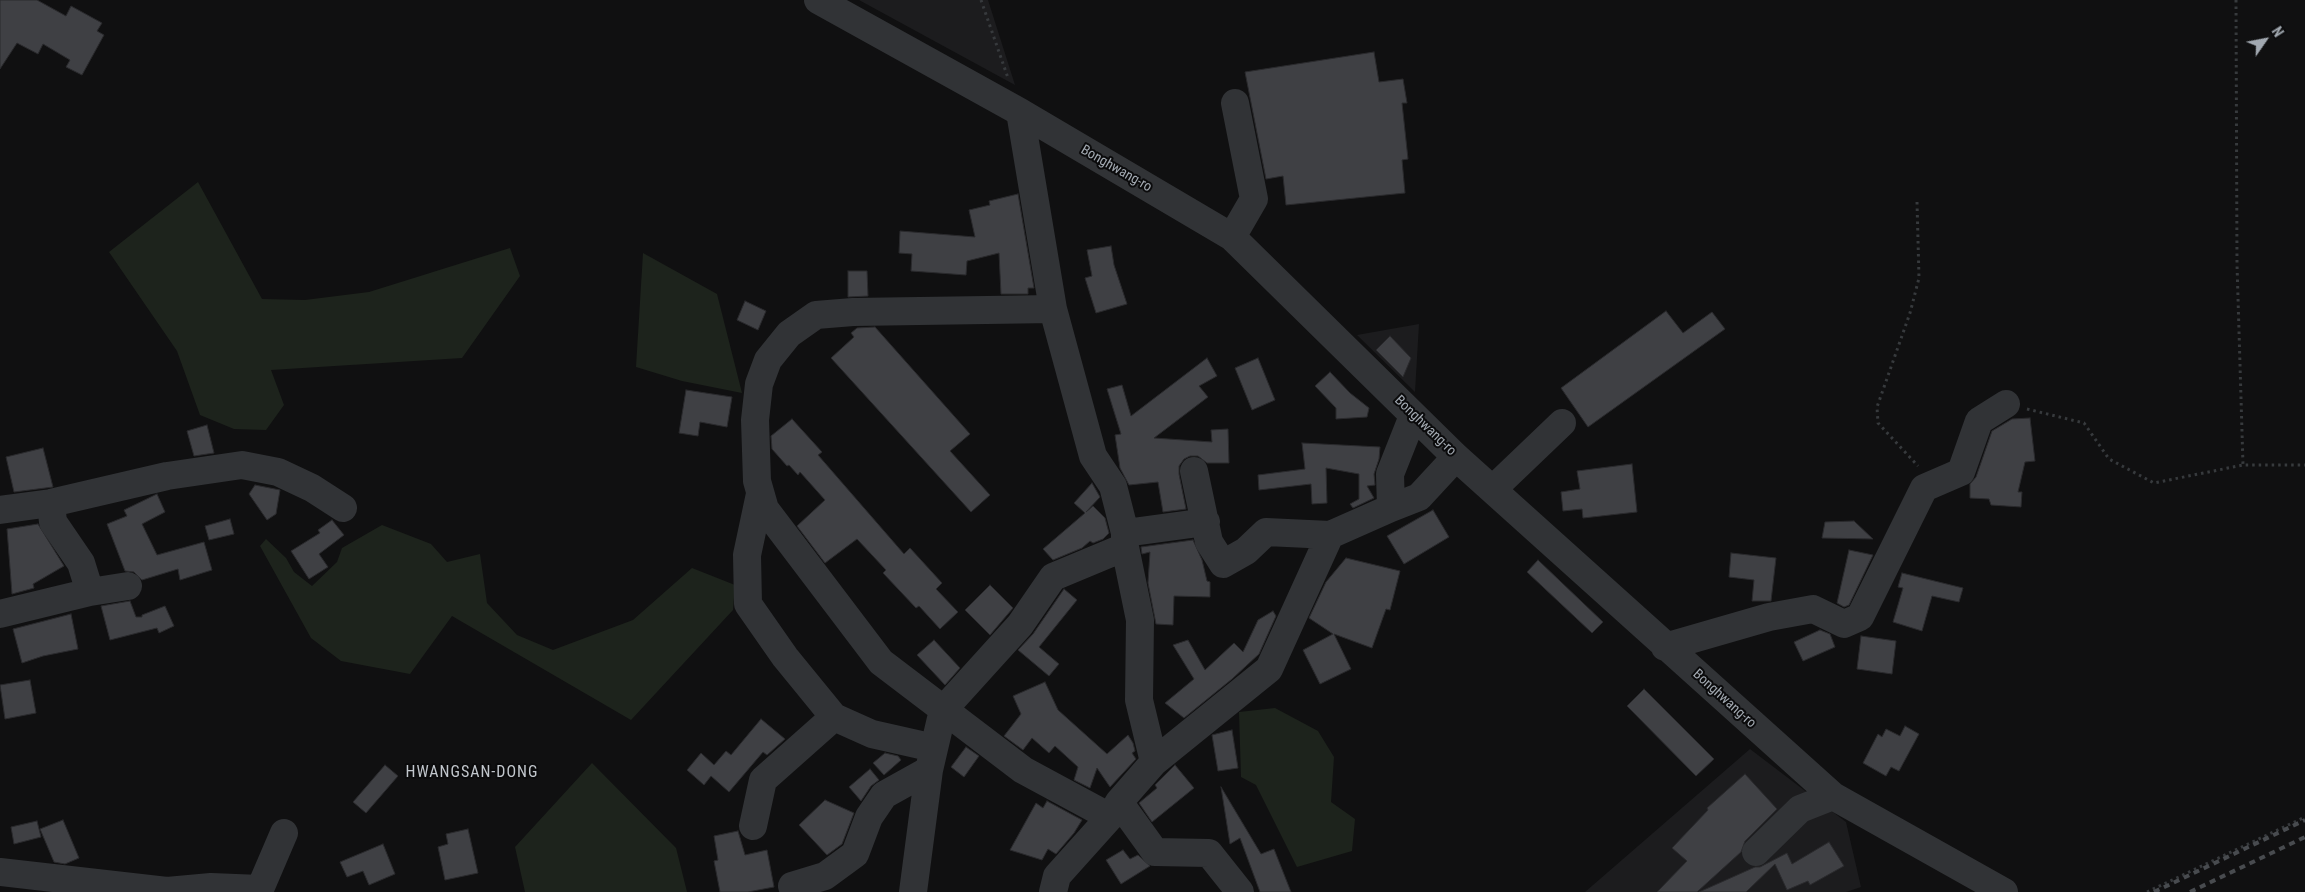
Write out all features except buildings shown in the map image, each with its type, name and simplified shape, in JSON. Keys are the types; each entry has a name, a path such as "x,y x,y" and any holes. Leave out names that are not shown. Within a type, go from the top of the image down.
{"street":[{"name":"Bonghwang-ro","path":"818,0 1020,112 1232,237 1456,457 1665,647 1833,796 2004,892"},
{"path":"1232,237 1254,200 1235,104"},
{"path":"1020,112 1053,309 1093,456 1113,486 1125,540 1140,620 1139,700 1154,762"},
{"path":"1053,309 853,312 816,315 789,334 768,360 759,384 755,420 757,481 764,509 881,662 1023,770 1115,809 1155,852 1209,853 1240,892"},
{"path":"1665,647 1769,617 1813,609 1844,624 1860,616 1924,488 1961,472 1979,421 2006,404"},
{"path":"1391,508 1390,474 1413,416"},
{"path":"1493,489 1562,423"},
{"path":"1194,471 1209,542 1223,564 1246,551 1266,532 1330,535 1419,497 1456,457"},
{"path":"0,510 51,503 167,476 242,465 278,472 312,488 344,508"},
{"path":"760,494 747,555 748,604 785,657 834,717 931,759"},
{"path":"51,503 53,522 81,563 90,592"},
{"path":"913,892 931,759 943,710 1020,625 1053,577 1125,540 1206,522"},
{"path":"1052,892 1057,876 1154,762 1269,669 1330,535"},
{"path":"0,614 90,592 128,586"},
{"path":"753,826 764,780 834,717"},
{"path":"792,886 825,876 855,854 869,817 884,796 931,759"},
{"path":"1756,852 1800,809 1833,796"},
{"path":"0,872 167,891 211,887 260,889 284,833"}],"path":[{"path":"981,0 1020,112"},
{"path":"2236,0 2237,264 2243,465"},
{"path":"1918,202 1919,278 1910,313 1877,407 1878,423 1934,483"},
{"path":"2006,404 2084,423 2109,458 2154,483 2243,465 2305,464"},
{"path":"2147,892 2305,817"}],"shaded area":[{"path":"859,0 988,0 1015,85"},
{"path":"198,182 262,299 305,300 369,292 510,248 520,276 462,358 271,370 284,405 266,430 234,429 200,415 177,351 109,252"},
{"path":"643,253 717,294 742,393 682,381 636,367"},
{"path":"1419,324 1415,392 1357,335"},
{"path":"382,525 431,544 447,562 480,554 487,603 517,635 553,650 633,620 692,568 735,585 733,610 631,720 452,616 410,674 341,661 311,638 260,546 266,539 286,558 294,572 312,586 337,562 342,548"},
{"path":"1275,708 1318,731 1334,757 1331,802 1355,819 1352,851 1297,867 1256,785 1241,777 1239,712"},
{"path":"1750,749 1846,822 1861,887 1846,892 1585,892"},
{"path":"592,763 676,848 687,892 525,892 515,847"}],"railway":[{"path":"2154,892 2305,820"},
{"path":"2190,892 2305,837"}],"district":[{"name":"HWANGSAN-DONG","path":"472,773"}]}
